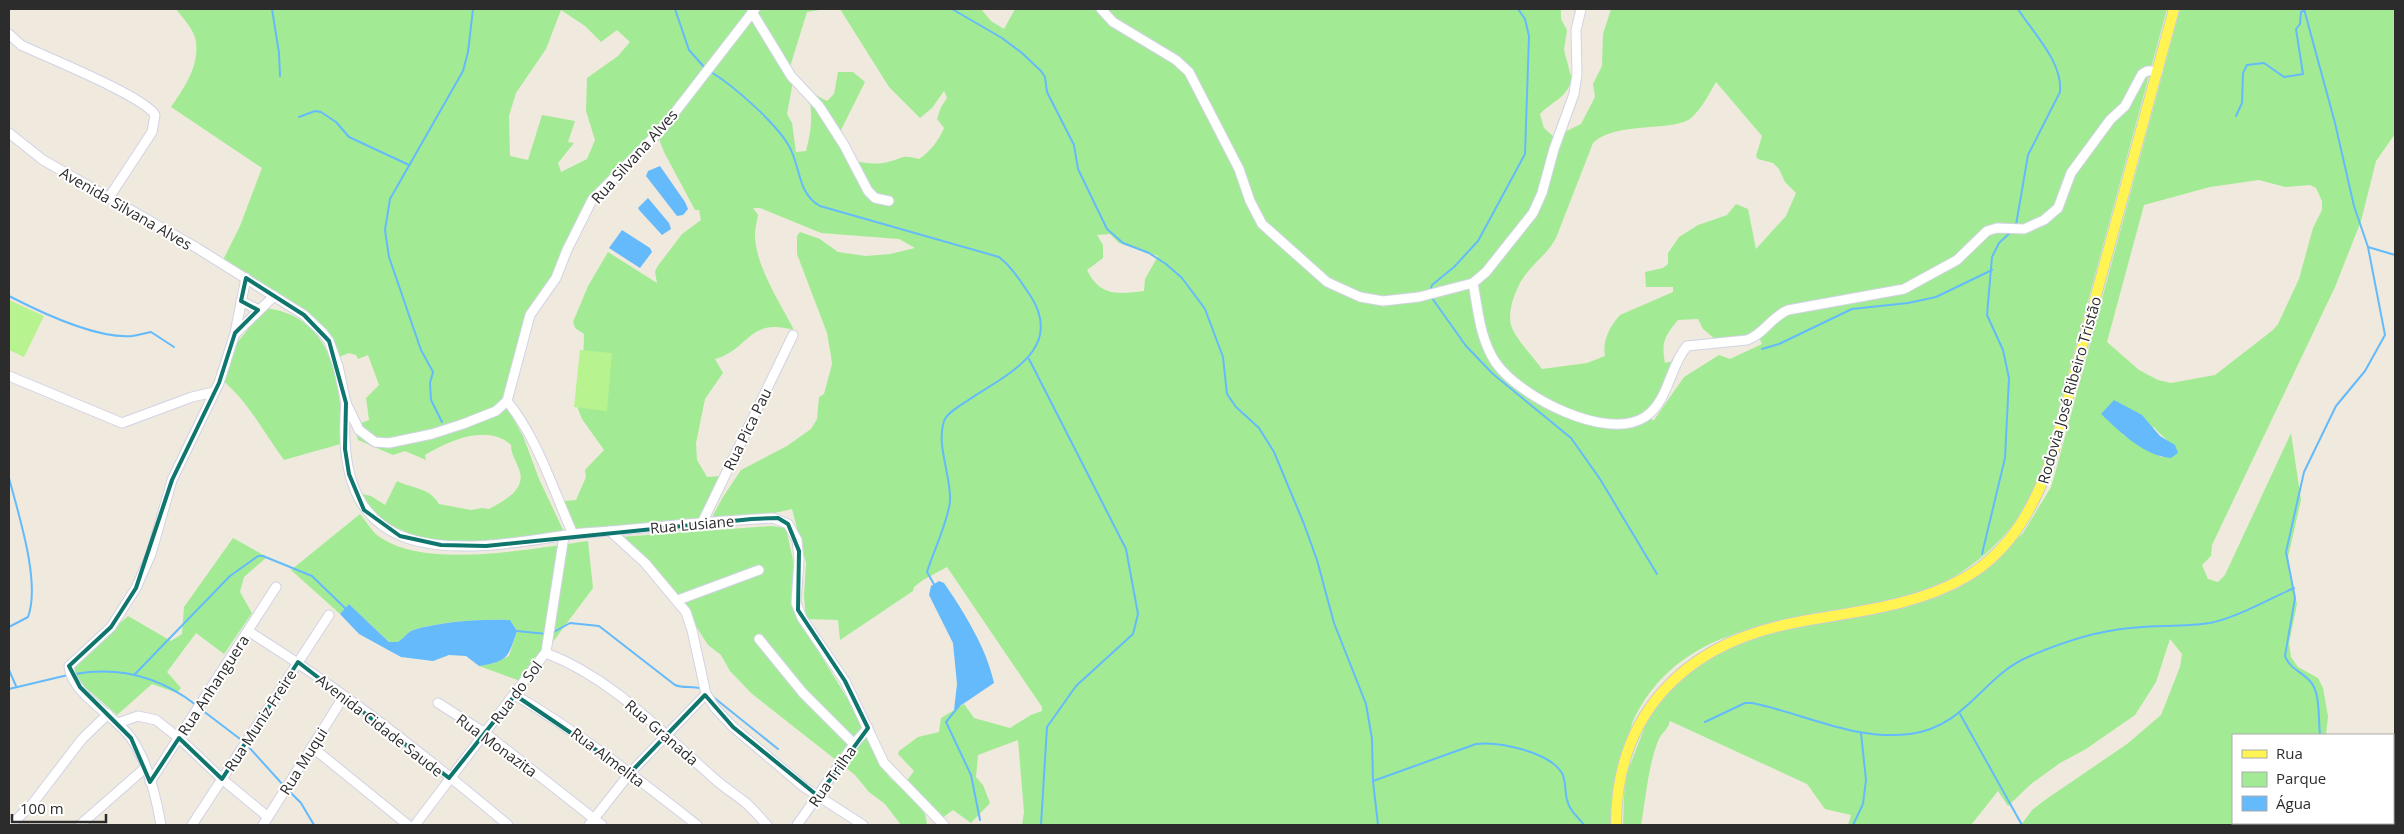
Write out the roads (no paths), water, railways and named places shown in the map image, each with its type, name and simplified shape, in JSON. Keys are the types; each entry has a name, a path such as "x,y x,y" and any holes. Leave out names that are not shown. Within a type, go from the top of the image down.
{"main road":[{"name":"Rodovia José Ribeiro Tristão","path":"1616,825 1622,769 1638,725 1661,692 1692,664 1720,647 1755,633 1786,624 1895,604 1942,589 1982,566 2003,547 2022,523 2040,490 2052,457 2174,9"}],"street":[{"path":"1100,9 1113,22 1186,68 1237,165 1260,220 1321,278 1353,295 1383,301 1419,297 1473,283 1486,272 1526,223 1542,193 1556,141 1574,94 1576,30 1581,9"},
{"path":"754,10 791,76 819,106 849,153 868,191 875,198 889,201"},
{"name":"Rua Silvana Alves","path":"507,401 530,315 556,278 567,250 592,200 662,129 754,10"},
{"path":"9,34 21,45 124,94 151,109 155,115 152,132 108,199"},
{"path":"1473,283 1486,345 1496,364 1504,371 1539,398 1577,417 1606,425 1623,425 1636,422 1649,415 1657,406 1687,346 1747,340 1759,334 1778,315 1788,310 1904,289 1957,260 1987,231 1997,228 2024,229 2044,220 2058,208 2070,176 2110,120 2126,106 2143,73 2148,70 2158,71"},
{"name":"Avenida Silvana Alves","path":"9,133 43,160 246,278"},
{"path":"161,825 150,782 137,748 118,723 80,688 71,672 70,664 111,627 136,588 151,554 172,480 214,392 236,333 246,278 304,315 326,336 338,366 346,403 359,430 374,442 389,443 432,434 496,411 507,401 534,446 569,535"},
{"path":"236,333 274,296"},
{"path":"241,301 259,310"},
{"name":"Rua Pica Pau","path":"702,522 793,335"},
{"path":"9,376 122,423 192,397 214,392"},
{"name":"Rua Lusiane","path":"346,403 345,449 349,474 364,510 392,532 423,543 454,546 502,546 569,535 702,522 773,518 788,524 796,537 799,551 796,592 798,610 845,681 884,763 938,823"},
{"path":"610,531 644,563 678,600 689,618 706,694 715,708 733,727 818,796 863,825"},
{"name":"Rua do Sol","path":"415,825 546,653 569,535"},
{"path":"678,600 759,570"},
{"name":"Rua Anhanguera","path":"150,782 276,587"},
{"name":"Rua Muniz Freire","path":"192,825 329,615"},
{"name":"Avenida Cidade Saude","path":"248,631 298,662 344,696 508,825"},
{"path":"759,639 803,693 854,744"},
{"name":"Rua Granada","path":"546,653 594,677 666,734 717,781 745,803 767,825"},
{"path":"591,822 630,773 706,694"},
{"name":"Rua Almelita","path":"515,695 565,725 697,825"},
{"name":"Rua Muqui","path":"265,821 344,696"},
{"name":"Rua Monazita","path":"438,703 485,733 591,822 602,825"},
{"path":"11,825 29,808 82,739 108,714"},
{"path":"118,723 132,717 149,717 179,738 265,821"},
{"name":"Rua Trilha","path":"797,825 854,744 868,728"},
{"path":"312,748 408,825"},
{"path":"80,825 145,768"}],"water":[{"path":"660,166 685,202 688,209 683,215 677,216 646,176 648,171"},
{"path":"648,198 669,223 671,229 662,235 638,208"},
{"path":"622,230 650,248 652,252 640,268 609,248"},
{"path":"2114,400 2142,415 2160,436 2175,445 2178,453 2171,458 2151,453 2124,435 2101,414"},
{"path":"939,581 944,583 974,631 991,670 994,683 954,710 957,684 953,643 929,595 931,586"},
{"path":"349,604 391,644 398,642 413,630 437,624 462,621 510,620 517,631 506,656 502,660 489,664 479,666 466,656 449,655 433,661 401,657 359,634 340,614"}],"waterway":[{"path":"272,9 279,53 280,76"},
{"path":"442,422 431,400 430,383 433,372 421,350 389,257 385,230 390,199 463,71 468,52 473,9"},
{"path":"675,9 689,50 705,68"},
{"path":"952,9 1002,38 1041,71 1045,77 1047,92 1074,145 1078,169 1107,229 1123,243 1149,253 1166,264 1182,278 1205,309 1223,357 1227,394 1236,407 1259,428 1274,452 1304,524 1317,560 1334,623 1366,704 1372,739 1373,781 1378,825"},
{"path":"1430,291 1432,285 1454,267 1478,241 1525,154 1529,36 1525,19 1518,9"},
{"path":"2016,225 2028,155 2060,92 2060,81 2052,59 2018,9"},
{"path":"2304,9 2335,123 2354,206 2368,247 2385,335 2365,371 2336,406 2304,472 2286,552 2295,598 2285,656 2289,664 2314,686 2320,734"},
{"path":"2236,116 2242,103 2243,73 2247,65 2264,63 2284,77 2303,74 2296,29 2300,24 2301,12 2305,10"},
{"path":"711,72 754,106 783,137 793,154 803,187 813,201 820,206 999,257 1030,295 1039,314 1041,331 1036,346 1026,359 1013,371 954,410 944,421 942,440 950,500 944,525 927,572 935,586"},
{"path":"299,117 315,111 321,112 336,122 349,137 409,165"},
{"path":"1982,554 2005,458 2009,378 2003,350 1987,315 1992,257 1999,243 2012,231"},
{"path":"2368,247 2395,255"},
{"path":"1762,349 1779,344 1852,309 1908,303 1936,297 1992,270"},
{"path":"9,296 86,329 118,336 132,336 151,332 174,347"},
{"path":"1432,298 1466,346 1493,374 1571,438 1600,479 1657,574"},
{"path":"1029,359 1126,549 1138,614 1133,634 1076,686 1047,727 1041,825"},
{"path":"9,478 27,548 32,585 28,617 9,627"},
{"path":"135,674 230,576 258,556 263,556 312,576 346,609"},
{"path":"1705,722 1745,703 1752,703 1869,734 1910,734 1946,722 1960,712 2012,665 2053,647 2078,638 2117,630 2220,621 2294,588"},
{"path":"552,633 570,623 599,626 675,685 702,689"},
{"path":"517,631 547,634"},
{"path":"388,643 398,643"},
{"path":"9,670 16,686"},
{"path":"75,674 108,672 139,676 168,687 196,705"},
{"path":"9,689 68,675"},
{"path":"712,696 778,749"},
{"path":"959,706 946,722 971,775 980,820"},
{"path":"202,710 244,742"},
{"path":"1960,714 2022,825"},
{"path":"1853,825 1863,804 1866,780 1861,733"},
{"path":"1373,781 1476,744 1510,746 1535,754 1556,766 1564,777 1569,806 1584,825"},
{"path":"247,745 284,786"},
{"path":"289,791 301,803 314,825"}]}
